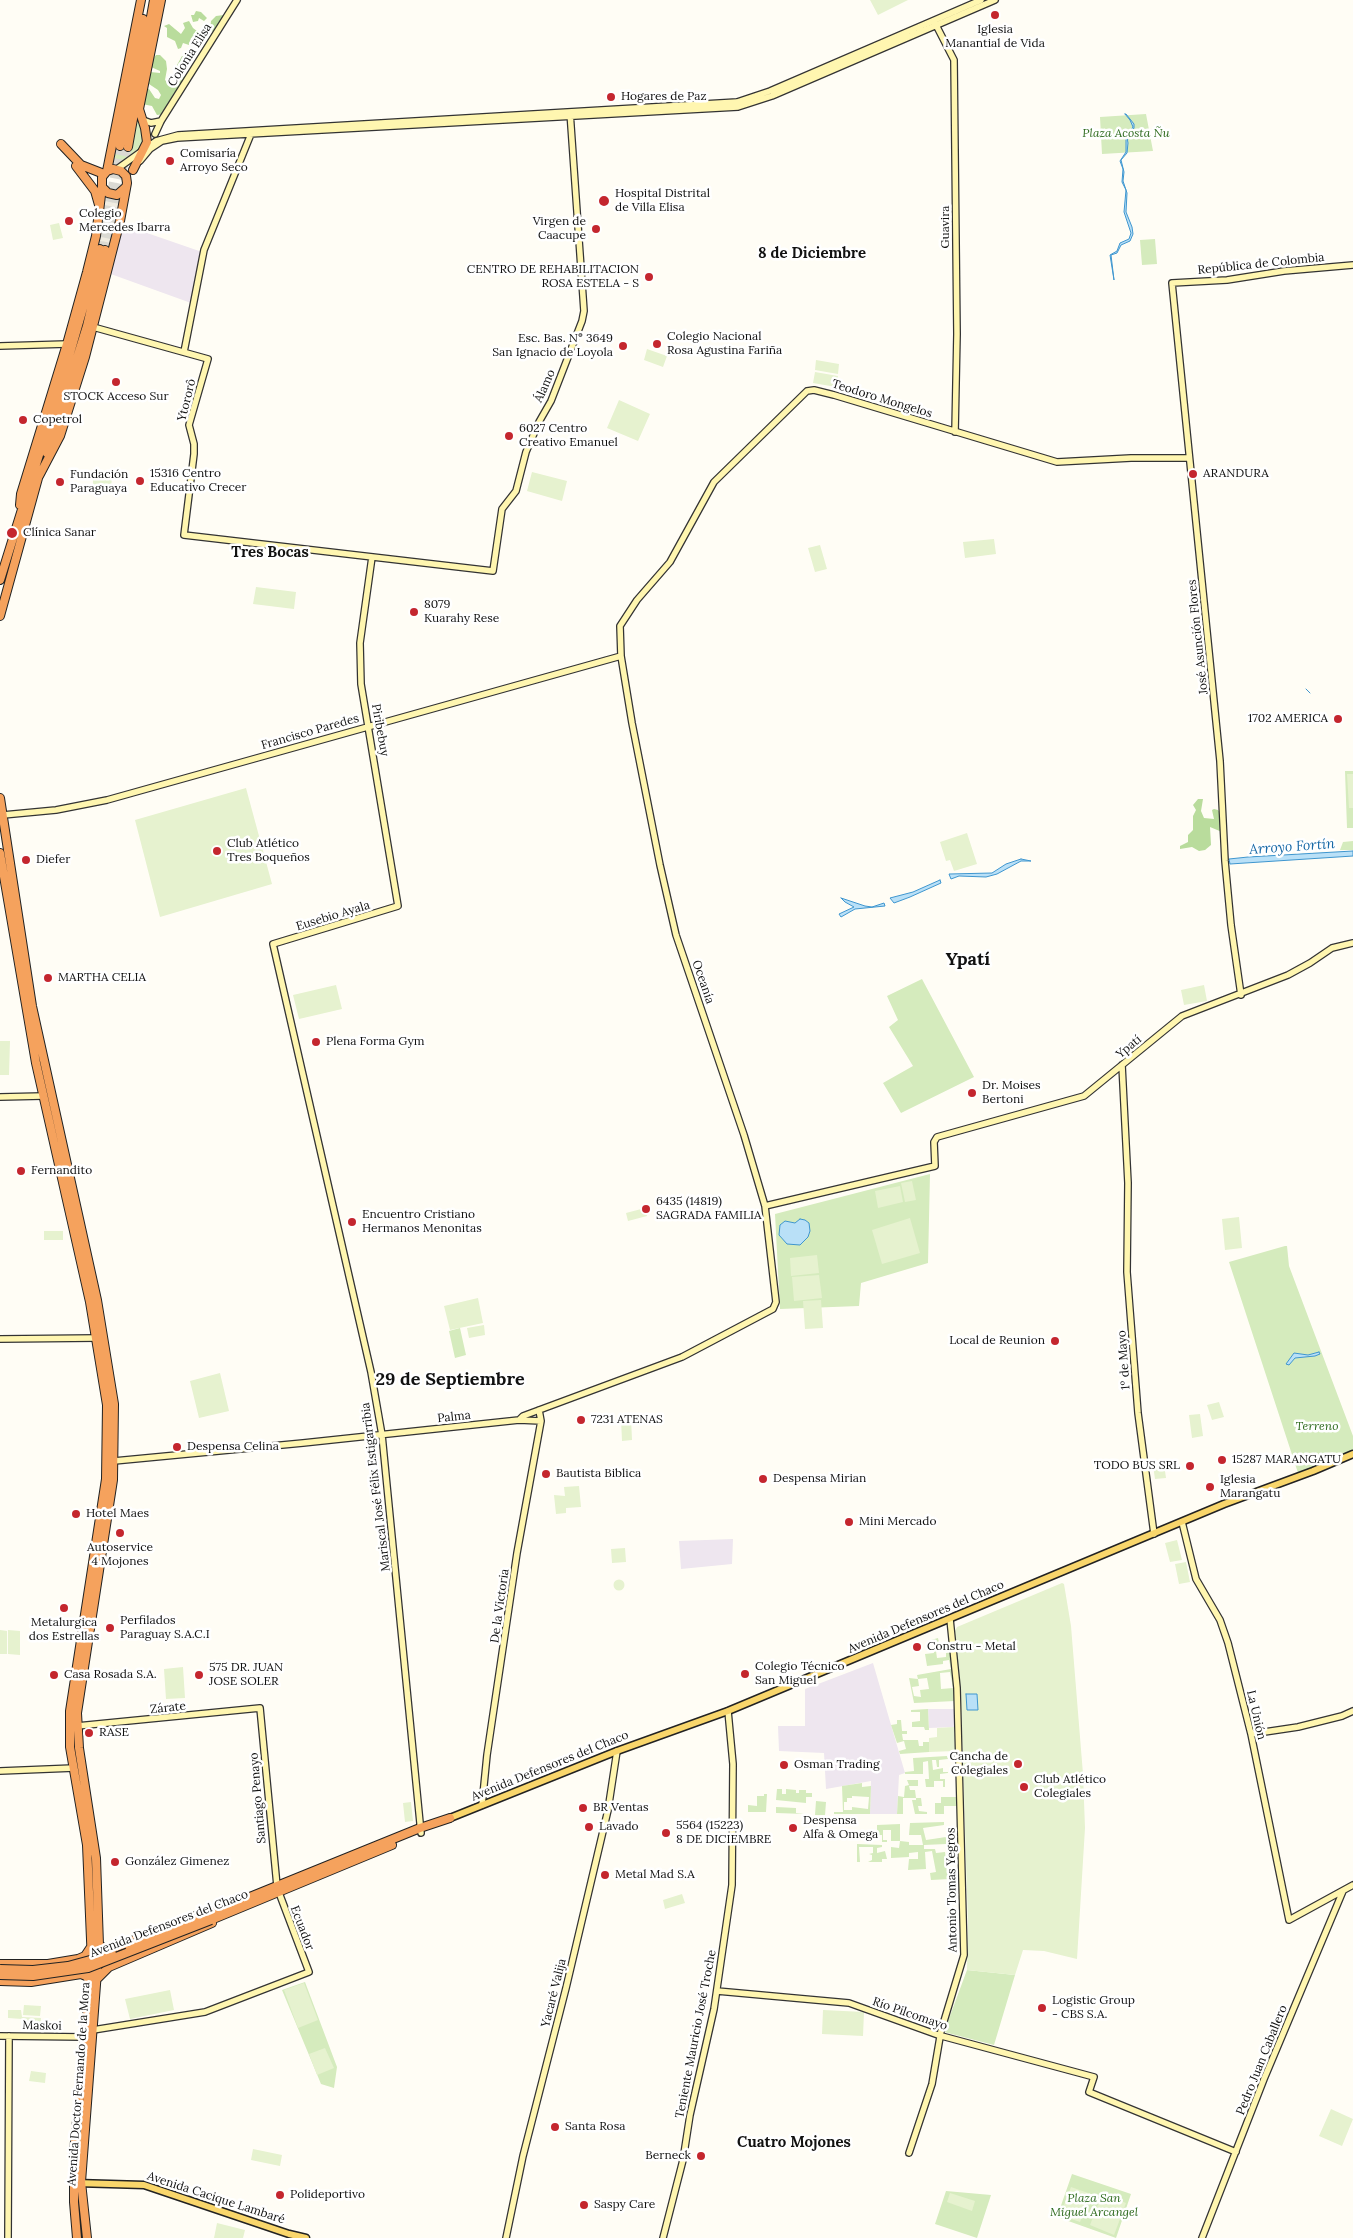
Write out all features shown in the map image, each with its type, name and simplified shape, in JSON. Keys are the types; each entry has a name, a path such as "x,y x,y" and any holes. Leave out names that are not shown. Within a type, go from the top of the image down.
{"highway":[{"path":"20,512 21,494 67,344 89,264 100,212 102,185 110,160 141,0"},
{"path":"146,0 124,147 154,0"},
{"path":"133,170 147,141 139,109 161,0"},
{"path":"39,476 60,436 93,327 115,243 127,183 124,173 117,169 105,173 81,165 61,144"},
{"path":"88,168 102,167 110,160"},
{"path":"100,212 95,191 76,166 88,178 102,185 108,193 116,195 127,183"},
{"path":"0,580 102,250 88,326 39,476 0,616"},
{"path":"0,798 1,816 32,1006 114,1404 114,1461 108,1517 79,1699 77,1726 94,1840 95,1945 85,1956 72,1960 48,1964 0,1964"},
{"path":"0,853 25,1008 43,1096 101,1338 107,1405 106,1479 70,1711 69,1732 87,1845 95,1945"},
{"name":"Avenida Defensores del Chaco","path":"0,1969 33,1970 87,1962 112,1954 210,1917 227,1914 278,1890 450,1818"},
{"name":"Avenida Defensores del Chaco","path":"0,1975 33,1976 88,1968 210,1917 220,1909 278,1890"},
{"path":"95,1945 104,1950 109,1950 189,1918 220,1909"},
{"path":"0,1980 31,1982 84,1975 93,1980 104,1969 200,1928 227,1914"},
{"name":"Avenida Doctor Fernando de la Mora","path":"87,2238 74,2152 84,2037 95,1962 95,1945"},
{"path":"109,1950 106,1954 107,1958 111,1963 116,1964"},
{"path":"72,1960 77,1961 80,1966 80,1970 75,1975"},
{"name":"Avenida Doctor Fernando de la Mora","path":"77,2238 74,2202 78,2183 93,2030 93,1980"}],"main road":[{"name":"Avenida Defensores del Chaco","path":"450,1818 617,1751 728,1711 1182,1522 1353,1454"},
{"name":"Avenida Cacique Lambaré","path":"78,2183 144,2185 291,2236 306,2238"}],"street":[{"name":"Colonia Elisa","path":"155,134 161,121 237,0"},
{"path":"935,23 981,0"},
{"path":"127,183 133,170 150,149 162,141 341,128 570,115 724,109 751,104 935,23 995,0"},
{"name":"Guavira","path":"935,23 954,60 957,334 955,432"},
{"name":"Álamo","path":"372,557 493,571 502,509 516,491 526,452 539,422 551,401 582,321 584,311 570,115"},
{"path":"143,120 151,123 161,121"},
{"path":"145,128 161,138"},
{"path":"117,169 161,138 253,129 341,128"},
{"path":"93,327 184,352 204,250 253,129"},
{"name":"República de Colombia","path":"1172,282 1227,280 1284,271 1353,265"},
{"name":"José Asunción Flores","path":"1172,282 1188,458 1220,761 1225,861 1240,993"},
{"path":"0,346 67,344"},
{"name":"Ytororô","path":"184,352 208,359 189,424 194,444 194,454 184,535 372,557"},
{"name":"Teodoro Mongelos","path":"621,656 620,626 637,600 670,562 714,482 807,391 814,390 834,395 1057,462 1131,458 1188,458"},
{"name":"Piribebuy","path":"372,557 360,644 361,684 370,725 398,906"},
{"name":"Francisco Paredes","path":"1,816 56,810 107,800 621,656"},
{"name":"Oceanía","path":"621,656 654,840 676,935 765,1206 776,1302 773,1309"},
{"name":"Eusebio Ayala","path":"273,944 398,906"},
{"name":"Ypatí","path":"765,1206 935,1166 934,1142 937,1137 1084,1096 1179,1017 1288,975 1332,948 1353,943"},
{"name":"Mariscal José Félix Estigarribia","path":"273,944 371,1372 382,1435 420,1830"},
{"name":"1º de Mayo","path":"1122,1065 1128,1183 1127,1272 1138,1413 1154,1534"},
{"path":"0,1097 43,1096"},
{"name":"Palma","path":"114,1461 519,1420 522,1416 682,1357 773,1309"},
{"path":"0,1339 101,1338"},
{"name":"De la Victoria","path":"482,1805 487,1755 517,1553 541,1421 540,1410"},
{"path":"519,1420 541,1421"},
{"name":"La Unión","path":"1182,1522 1196,1579 1220,1620 1228,1643 1251,1734 1288,1920 1343,1891"},
{"name":"Antonio Tomas Yegros","path":"910,2152 932,2084 942,2036 941,2031 964,1956 958,1705 950,1619"},
{"name":"Zárate","path":"77,1726 260,1708"},
{"name":"Santiago Penayo","path":"260,1708 278,1890"},
{"name":"Teniente Mauricio José Troche","path":"664,2238 683,2160 690,2116 717,1991 732,1884 734,1764 728,1711"},
{"path":"1251,1734 1298,1727 1342,1716 1353,1711"},
{"name":"Yacaré Valija","path":"506,2238 523,2156 566,1988 608,1810 617,1751"},
{"path":"0,1771 74,1768"},
{"path":"1343,1891 1353,1885"},
{"name":"Ecuador","path":"93,2030 204,2012 309,1972 278,1890"},
{"name":"Pedro Juan Caballero","path":"1202,2238 1306,1976 1343,1891"},
{"name":"Río Pilcomayo","path":"717,1991 849,2003 942,2036 1094,2077 1089,2092 1236,2152"},
{"name":"Maskoi","path":"0,2036 84,2037"},
{"path":"8,2238 9,2036"}],"shaded area":[{"path":"104,199 122,201 112,250 95,246"},
{"path":"121,224 202,252 191,303 108,273"},
{"path":"733,1539 732,1564 681,1569 679,1541"},
{"path":"873,1663 905,1773 899,1775 897,1814 870,1814 871,1781 826,1789 824,1753 779,1751 778,1726 805,1726 805,1689"},
{"path":"928,1709 954,1709 954,1727 929,1728"}],"green space":[{"path":"870,0 908,0 878,15"},
{"path":"196,11 201,12 207,18 204,21 199,18 198,21 193,22 191,15 194,15"},
{"path":"224,15 215,32 210,31 211,21 216,16"},
{"path":"189,21 193,28 202,35 199,38 194,36 191,38 189,45 183,43 181,48 178,49 175,41 167,37 167,28 164,26 169,24 181,34 185,28 183,23"},
{"path":"156,55 160,55 166,61 165,80 170,85 174,85 179,76 184,77 184,83 174,93 164,114 157,115 152,106 142,104 145,88 149,89 155,98 159,99 161,95 145,78 150,72 160,73 160,71 151,67"},
{"path":"182,56 189,58 191,62 189,66 182,70 177,65"},
{"path":"138,113 141,118 144,148 120,164 113,165 117,146 131,148"},
{"name":"Plaza Acosta Ñu","path":"1146,114 1153,151 1102,154 1100,117"},
{"path":"59,223 63,238 53,240 50,225"},
{"path":"1155,239 1157,264 1142,265 1140,240"},
{"path":"647,349 667,356 663,367 644,360"},
{"path":"816,360 839,364 838,374 815,370"},
{"path":"815,372 838,376 836,387 813,383"},
{"path":"619,400 650,414 638,441 607,428"},
{"path":"532,472 567,481 562,501 527,491"},
{"path":"93,476 112,478 111,487 93,485"},
{"path":"994,539 996,554 965,558 963,542"},
{"path":"820,545 827,569 815,572 808,548"},
{"path":"256,587 296,592 294,609 253,604"},
{"path":"1345,771 1353,771 1353,828 1347,828"},
{"path":"1347,774 1353,774 1353,808 1349,808"},
{"path":"246,788 272,884 160,917 135,820"},
{"path":"1198,799 1203,799 1201,811 1204,818 1214,819 1212,810 1218,810 1222,832 1210,827 1211,845 1205,850 1199,851 1192,847 1180,849 1180,846 1188,842 1188,835 1193,830 1193,816 1196,810 1193,805"},
{"path":"967,833 977,864 954,871 950,860 946,861 940,842"},
{"path":"1353,841 1353,850 1340,850 1343,842"},
{"path":"922,979 974,1077 901,1113 883,1083 913,1066 889,1027 898,1020 887,996"},
{"path":"336,985 342,1009 299,1019 293,995"},
{"path":"1204,985 1207,1001 1184,1005 1181,990"},
{"path":"0,1041 10,1041 9,1075 0,1075"},
{"path":"930,1174 928,1263 861,1283 859,1306 780,1309 775,1214"},
{"path":"912,1181 916,1200 905,1202 901,1183"},
{"path":"900,1186 903,1202 878,1208 875,1191"},
{"path":"645,1208 647,1216 628,1221 626,1213"},
{"path":"1239,1217 1242,1248 1225,1250 1222,1219"},
{"path":"910,1218 920,1253 882,1264 872,1230"},
{"path":"44,1231 63,1231 63,1240 44,1240"},
{"name":"Terreno","path":"1287,1246 1289,1266 1353,1436 1353,1451 1299,1476 1229,1262"},
{"path":"817,1255 819,1273 791,1276 790,1258"},
{"path":"819,1275 822,1298 794,1301 792,1277"},
{"path":"478,1298 483,1323 450,1330 444,1306"},
{"path":"821,1300 823,1328 805,1329 803,1301"},
{"path":"484,1325 485,1335 469,1338 467,1328"},
{"path":"460,1328 466,1355 455,1358 449,1331"},
{"path":"220,1373 229,1411 199,1418 190,1381"},
{"path":"1219,1402 1224,1417 1212,1420 1207,1405"},
{"path":"1200,1414 1203,1436 1192,1438 1189,1415"},
{"path":"631,1418 632,1440 622,1441 621,1419"},
{"path":"1164,1464 1166,1478 1155,1479 1153,1465"},
{"path":"579,1486 581,1507 566,1508 566,1513 556,1514 554,1495 565,1496 564,1487"},
{"path":"1177,1540 1182,1560 1170,1562 1165,1543"},
{"path":"625,1548 626,1562 612,1563 611,1549"},
{"path":"1186,1562 1190,1582 1179,1584 1175,1564"},
{"path":"619,1579 625,1585 619,1591 613,1585"},
{"name":"Club Atlético Colegiales","path":"1062,1583 1064,1584 1071,1626 1083,1774 1085,1828 1077,1959 1044,1951 1023,1950 1015,1975 967,1970 968,1923 961,1706 955,1631 957,1627"},
{"path":"0,1630 7,1631 7,1654 0,1654"},
{"path":"8,1630 20,1631 20,1655 8,1654"},
{"path":"938,1638 939,1643 935,1644 937,1658 946,1657 946,1653 951,1652 955,1701 914,1703 909,1678 918,1679 917,1675 951,1669 949,1660 943,1661 943,1664 927,1666 925,1654 934,1653 931,1640","holes":["950,1672 953,1688 941,1689 940,1673","927,1678 929,1689 920,1690 921,1697 914,1696 912,1687 919,1686 918,1679"]},
{"path":"183,1667 185,1698 166,1699 164,1669"},
{"path":"928,1709 929,1730 925,1730 924,1727 912,1727 912,1722 920,1721 920,1712 911,1712 911,1710"},
{"path":"897,1720 901,1720 902,1731 907,1731 907,1734 902,1734 903,1740 918,1740 919,1746 923,1746 923,1742 929,1742 929,1752 900,1754 899,1751 906,1749 904,1741 897,1743 891,1725 897,1724"},
{"path":"954,1727 955,1751 929,1752 929,1738 937,1737 937,1728"},
{"path":"947,1756 948,1759 939,1760 939,1767 937,1767 936,1760 932,1760 933,1770 943,1768 943,1772 948,1772 940,1774 940,1779 945,1779 945,1787 943,1787 943,1781 934,1781 934,1787 926,1787 925,1779 929,1779 928,1761 923,1762 923,1774 905,1774 905,1772 914,1771 913,1758"},
{"path":"907,1780 918,1780 918,1786 909,1786 910,1790 915,1790 916,1798 903,1798 903,1814 897,1814 898,1796 904,1797 905,1786 909,1785"},
{"path":"862,1783 862,1787 871,1786 870,1814 834,1814 834,1812 843,1812 842,1786","holes":["852,1796 869,1797 868,1809 852,1807 852,1810 844,1810 844,1802 847,1802 847,1798 852,1798"]},
{"path":"777,1789 782,1789 782,1794 786,1794 786,1789 796,1790 796,1793 799,1793 799,1790 806,1790 806,1793 812,1793 812,1797 806,1797 806,1803 776,1800"},
{"path":"764,1794 767,1794 766,1812 748,1812 748,1805 757,1806 757,1796 764,1796"},
{"path":"941,1797 957,1797 957,1806 944,1806 944,1814 935,1814 935,1803 941,1803"},
{"path":"916,1798 921,1798 922,1806 918,1806 919,1811 927,1812 927,1814 915,1814 912,1800 916,1800"},
{"path":"816,1801 826,1802 825,1815 815,1815"},
{"path":"411,1802 413,1821 405,1822 403,1803"},
{"path":"776,1807 796,1808 796,1813 805,1814 776,1813"},
{"path":"944,1822 944,1825 923,1828 926,1840 946,1837 946,1844 924,1845 924,1849 935,1849 936,1853 945,1852 947,1870 950,1870 950,1879 931,1880 930,1873 936,1872 932,1851 925,1852 926,1869 908,1870 909,1859 918,1859 918,1852 909,1853 909,1857 891,1858 891,1847 899,1848 900,1841 909,1842 909,1845 923,1845 921,1835 909,1835 910,1823"},
{"path":"900,1824 900,1841 891,1841 891,1830 883,1830 883,1840 887,1840 887,1842 882,1842 882,1835 877,1835 877,1825"},
{"path":"857,1844 882,1845 882,1847 877,1848 877,1853 885,1851 887,1859 882,1859 882,1862 868,1862 872,1860 872,1855 869,1854 873,1853 873,1847 859,1847 860,1862 857,1862"},
{"path":"682,1894 685,1903 665,1909 663,1900"},
{"path":"967,1970 1015,1975 994,2045 944,2032"},
{"path":"305,1982 337,2067 334,2088 321,2084 282,1990"},
{"path":"304,1983 318,2020 298,2028 284,1990"},
{"path":"170,1990 174,2010 130,2019 125,1999"},
{"path":"24,2005 41,2006 40,2016 23,2015"},
{"path":"8,2010 21,2010 22,2017 41,2018 40,2029 22,2029 22,2019 8,2018"},
{"path":"823,2010 864,2012 863,2036 822,2034"},
{"path":"325,2048 334,2068 317,2075 309,2054"},
{"path":"31,2071 46,2073 45,2083 29,2081"},
{"path":"1331,2109 1353,2119 1342,2146 1319,2136"},
{"path":"253,2149 282,2155 280,2166 251,2160"},
{"name":"Plaza San Miguel Arcangel","path":"1072,2174 1131,2194 1116,2238 1057,2217"},
{"path":"1071,2187 1091,2194 1080,2222 1060,2215"},
{"path":"946,2191 991,2195 977,2238 935,2224"},
{"path":"950,2193 975,2201 972,2211 947,2202"},
{"path":"1102,2194 1126,2203 1114,2235 1090,2225"},
{"path":"217,2223 245,2230 243,2238 214,2238"}],"water":[{"path":"1125,114 1134,124 1134,128 1127,137 1127,153 1121,160 1124,172 1123,181 1126,190 1122,182 1123,169 1120,161 1126,152 1126,137 1133,127"},
{"path":"1126,190 1126,212 1133,234 1130,241 1121,245 1117,253 1111,255 1114,280 1110,255 1117,251 1120,243 1129,239 1131,233 1124,212"},
{"path":"1353,851 1353,856 1230,864 1229,859 1248,857"},
{"path":"1021,859 1031,861 1021,861 997,874 986,877 959,876 951,879 949,874 992,873 1006,864"},
{"path":"940,880 941,883 894,903 890,898 913,892"},
{"path":"841,898 865,906 872,907 884,903 885,906 855,909 841,917 839,914 854,907"},
{"path":"800,1219 809,1223 810,1231 808,1237 800,1245 787,1244 779,1235 780,1225 785,1221 795,1223"},
{"path":"1319,1352 1320,1354 1315,1356 1295,1358 1289,1365 1286,1364 1294,1353 1308,1355"},
{"path":"966,1694 977,1694 978,1710 967,1710"}],"waterway":[{"path":"1306,689 1310,693"}],"tunnel":[{"path":"100,249 120,146"},
{"path":"105,250 128,147"}],"place":[{"name":"Iglesia Manantial de Vida","path":"995,15"},
{"name":"Hogares de Paz","path":"611,97"},
{"name":"Comisaría Arroyo Seco","path":"170,161"},
{"name":"Hospital Distrital de Villa Elisa","path":"604,201"},
{"name":"Colegio Mercedes Ibarra","path":"69,221"},
{"name":"Virgen de Caacupe","path":"596,229"},
{"name":"CENTRO DE REHABILITACION ROSA ESTELA - S","path":"649,277"},
{"name":"Colegio Nacional Rosa Agustina Fariña","path":"657,344"},
{"name":"Esc. Bas. N° 3649 San Ignacio de Loyola","path":"623,346"},
{"name":"STOCK Acceso Sur","path":"116,382"},
{"name":"Copetrol","path":"23,420"},
{"name":"6027 Centro Creativo Emanuel","path":"509,436"},
{"name":"ARANDURA","path":"1193,474"},
{"name":"15316 Centro Educativo Crecer","path":"140,481"},
{"name":"Fundación Paraguaya","path":"60,482"},
{"name":"Clínica Sanar","path":"12,533"},
{"name":"8079 Kuarahy Rese","path":"414,612"},
{"name":"1702 AMERICA","path":"1338,719"},
{"name":"Club Atlético Tres Boqueños","path":"217,851"},
{"name":"Diefer","path":"26,860"},
{"name":"MARTHA CELIA","path":"48,978"},
{"name":"Plena Forma Gym","path":"316,1042"},
{"name":"Dr. Moises Bertoni","path":"972,1093"},
{"name":"Fernandito","path":"21,1171"},
{"name":"6435 (14819) SAGRADA FAMILIA","path":"646,1209"},
{"name":"Encuentro Cristiano Hermanos Menonitas","path":"352,1222"},
{"name":"Local de Reunion","path":"1055,1341"},
{"name":"7231 ATENAS","path":"581,1420"},
{"name":"Despensa Celina","path":"177,1447"},
{"name":"15287 MARANGATU","path":"1222,1460"},
{"name":"TODO BUS SRL","path":"1190,1466"},
{"name":"Bautista Biblica","path":"546,1474"},
{"name":"Despensa Mirian","path":"763,1479"},
{"name":"Iglesia Marangatu","path":"1210,1487"},
{"name":"Hotel Maes","path":"76,1514"},
{"name":"Mini Mercado","path":"849,1522"},
{"name":"Autoservice 4 Mojones","path":"120,1533"},
{"name":"Metalurgica dos Estrellas","path":"64,1608"},
{"name":"Perfilados Paraguay S.A.C.I","path":"110,1628"},
{"name":"Constru - Metal","path":"917,1647"},
{"name":"Colegio Técnico San Miguel","path":"745,1674"},
{"name":"Casa Rosada S.A.","path":"54,1675"},
{"name":"575 DR. JUAN JOSE SOLER","path":"199,1675"},
{"name":"RASE","path":"89,1733"},
{"name":"Cancha de Colegiales","path":"1018,1764"},
{"name":"Osman Trading","path":"784,1765"},
{"name":"Club Atlético Colegiales","path":"1024,1787"},
{"name":"BR Ventas","path":"583,1808"},
{"name":"Lavado","path":"589,1827"},
{"name":"Despensa Alfa & Omega","path":"793,1828"},
{"name":"5564 (15223) 8 DE DICIEMBRE","path":"666,1833"},
{"name":"González Gimenez","path":"115,1862"},
{"name":"Metal Mad S.A","path":"605,1875"},
{"name":"Logistic Group - CBS S.A.","path":"1042,2008"},
{"name":"Santa Rosa","path":"555,2127"},
{"name":"Berneck","path":"701,2156"},
{"name":"Polideportivo","path":"280,2195"},
{"name":"Saspy Care","path":"584,2205"}],"district":[{"name":"8 de Diciembre","path":"812,254"},
{"name":"Tres Bocas","path":"270,553"},
{"name":"Ypatí","path":"968,960"},
{"name":"29 de Septiembre","path":"450,1380"},
{"name":"Cuatro Mojones","path":"794,2143"}],"water label":[{"name":"Arroyo Fortín","path":"1292,847"}]}
